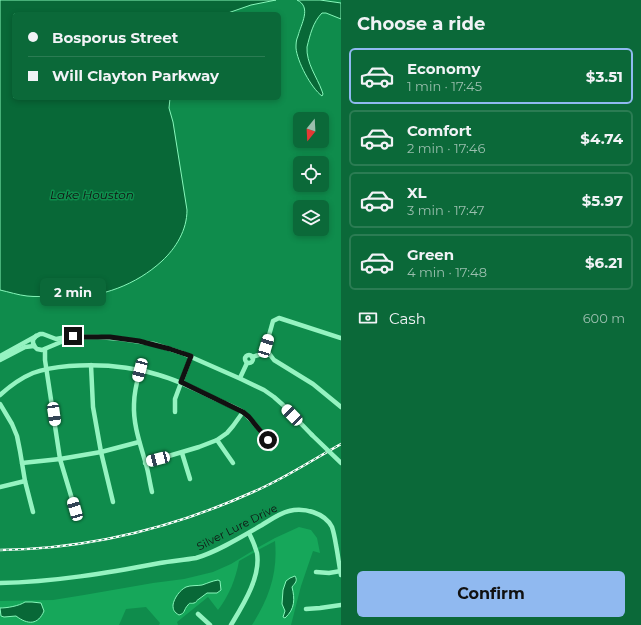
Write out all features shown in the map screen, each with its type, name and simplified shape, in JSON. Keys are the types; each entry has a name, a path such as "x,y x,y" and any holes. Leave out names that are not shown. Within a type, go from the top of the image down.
{"street":[{"path":"341,338 279,318 273,321 266,346 268,352 274,360 313,384 341,408"},
{"path":"0,356 40,334 56,339 73,336 110,337 170,349 191,356 240,378 274,397 341,463"},
{"path":"36,336 33,340 34,346 40,350 45,360 60,459 75,509"},
{"path":"45,360 46,349 49,342 47,336"},
{"path":"40,350 46,349 61,342 81,337"},
{"path":"0,360 25,347 34,346"},
{"path":"240,378 247,363 245,361 245,357 248,355 252,357 268,352"},
{"path":"175,412 176,399 191,356"},
{"path":"91,365 93,408 100,452 113,502"},
{"path":"0,395 24,378 47,369 91,365 119,366 140,370 181,382 243,412 268,440 271,449"},
{"path":"140,370 135,386 135,424 152,492"},
{"path":"0,404 15,430 33,512"},
{"path":"145,463 206,445 217,440 227,433 243,412"},
{"path":"217,440 232,463"},
{"path":"22,463 60,459 100,452 140,442"},
{"path":"182,452 190,480"},
{"path":"0,487 25,481"},
{"name":"Silver Lure Drive","path":"0,583 74,577 190,559 208,554 249,533 278,515 290,510 303,510 316,513 330,524 341,572"},
{"path":"231,625 248,596 257,570 257,554 254,542 249,533"},
{"path":"316,572 341,572"},
{"path":"306,609 341,605"},
{"path":"198,614 210,625"}],"shaded area":[{"path":"299,527 311,530 317,538 320,553 313,551 301,586 291,625 252,625 268,595 274,575 276,553 275,541 258,550 257,548"},
{"path":"254,550 255,552 239,561 232,587 218,610 208,597 177,622 178,625 159,625 160,623 146,607 126,609 119,625 0,625 0,601 53,600 184,579 213,572 231,564"}],"water":[{"name":"Lake Houston","path":"0,0 276,0 251,5 231,12 12,12 12,100 170,100 169,108 173,122 187,210 183,231 172,250 152,269 130,283 106,292 67,298 27,296 0,290"},
{"path":"297,0 320,0 341,3 341,19 326,13 322,13 314,25 307,47 308,59 322,91 322,96 309,81 297,53 296,40 305,11 304,7"},
{"path":"295,576 296,581 292,587 294,596 293,604 291,611 285,618 283,617 285,611 282,604 283,590 286,581"},
{"path":"218,580 220,581 221,590 217,593 207,593 196,602 189,604 184,612 179,615 175,612 173,605 178,594 184,588 202,585"},
{"path":"25,602 41,603 44,611 39,619 29,622 16,616 1,616 0,608 20,605"}],"railway":[{"path":"0,550 65,546 98,541 161,526 223,505 264,487 341,444"}],"route":[{"path":"73,336 122,338 154,344 191,356 181,382 243,412 268,440"}]}
